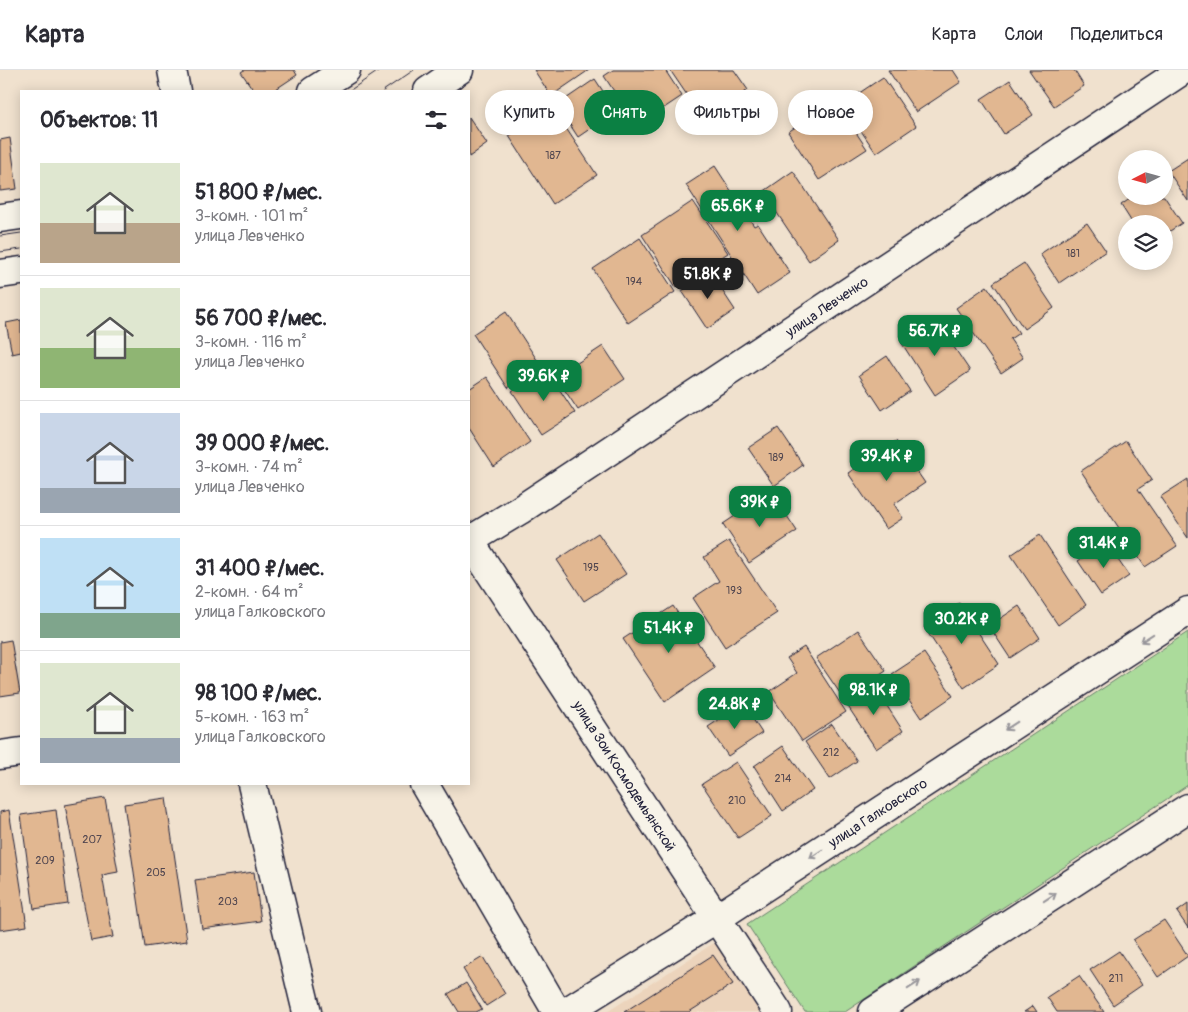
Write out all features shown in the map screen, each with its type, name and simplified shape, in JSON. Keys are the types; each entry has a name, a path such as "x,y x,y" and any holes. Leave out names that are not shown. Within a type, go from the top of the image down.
{"street":[{"path":"172,70 176,90"},
{"path":"316,90 346,70"},
{"path":"429,90 459,70"},
{"name":"улица Левченко","path":"470,540 520,510 1183,70"},
{"path":"0,218 20,215"},
{"path":"0,274 20,271"},
{"name":"улица Зои Космодемьянской","path":"470,543 778,1012"},
{"name":"улица Галковского","path":"566,1012 717,918 1188,611"},
{"path":"0,754 20,752"},
{"path":"252,785 307,1012"},
{"path":"425,785 557,1012"},
{"path":"873,1012 1188,808"}],"shaded area":[{"path":"717,941 762,1012 607,1012"}],"green space":[{"path":"1188,632 1188,785 845,1012 805,1012 747,924"}],"building":[{"path":"244,70 294,70 297,75 274,90 253,90 241,72"},
{"path":"534,70 589,70 560,90 547,90"},
{"path":"613,70 665,70 678,90 675,90 675,101 665,107 665,90 613,90 604,76"},
{"path":"670,70 734,70 748,90 684,90"},
{"path":"888,70 953,70 961,82 916,112"},
{"path":"1029,70 1074,70 1084,86 1054,106"},
{"path":"883,77 916,126 876,153 864,135 873,135 873,90 864,90"},
{"path":"595,79 602,90 584,90 584,133 578,137 574,131 574,93"},
{"path":"1010,80 1033,115 1004,134 981,99"},
{"path":"470,118 487,144 470,156"},
{"path":"571,135 597,175 553,204 509,136"},
{"path":"790,135 858,135 867,149 819,180"},
{"path":"10,138 17,189 0,191 0,140"},
{"path":"1188,158 1188,201 1173,178 1173,168"},
{"path":"715,166 754,226 758,224 790,273 757,295 686,185"},
{"path":"793,171 839,240 809,261 763,192"},
{"path":"693,201 728,253 676,287 642,235"},
{"path":"1121,205 1170,205 1182,223 1173,229 1173,215 1127,215"},
{"path":"1087,223 1106,251 1059,283 1040,254"},
{"path":"640,238 675,292 628,323 593,269"},
{"path":"1024,263 1054,308 1024,329 993,283"},
{"path":"710,272 735,310 707,329 682,291"},
{"path":"987,286 1019,333 1010,339 1023,358 1001,373 956,308"},
{"path":"506,312 541,366 508,388 473,334"},
{"path":"935,319 970,371 935,395 901,342"},
{"path":"20,320 20,352 12,354 6,323"},
{"path":"603,346 625,379 578,410 556,377"},
{"path":"887,356 910,391 882,410 859,375"},
{"path":"546,369 575,413 541,435 512,391"},
{"path":"487,377 530,442 494,467 470,430 470,388"},
{"path":"778,428 803,465 774,486 748,448"},
{"path":"896,441 925,483 894,504 903,518 886,529 848,473"},
{"path":"1126,441 1152,480 1138,489 1177,546 1145,567 1081,471"},
{"path":"1188,479 1188,538 1160,497"},
{"path":"771,492 797,531 749,563 723,524"},
{"path":"598,533 626,574 584,601 557,560"},
{"path":"1040,535 1086,605 1058,625 1011,555"},
{"path":"729,541 777,613 725,647 693,598 719,581 704,557"},
{"path":"1106,542 1129,576 1101,595 1078,561"},
{"path":"959,603 999,664 964,688 924,627"},
{"path":"673,606 715,668 665,702 623,639"},
{"path":"1019,606 1040,638 1010,658 989,626"},
{"path":"858,630 886,671 844,699 816,658"},
{"path":"11,640 20,693 0,696 0,642"},
{"path":"804,647 846,712 802,741 769,692 797,673 787,658"},
{"path":"924,653 953,696 921,718 892,674"},
{"path":"873,684 903,731 876,749 845,702"},
{"path":"743,704 762,733 728,756 708,727"},
{"path":"832,724 857,761 830,779 805,742"},
{"path":"783,746 813,790 783,811 754,766"},
{"path":"736,762 772,816 738,838 702,784"},
{"path":"105,798 118,872 102,875 113,937 91,941 65,805"},
{"path":"166,798 187,941 145,947 124,804"},
{"path":"9,810 27,926 0,930 0,812"},
{"path":"56,810 68,904 34,909 21,815"},
{"path":"254,872 261,921 202,929 195,880"},
{"path":"1188,904 1188,928 1177,912"},
{"path":"1164,920 1188,956 1158,977 1133,940"},
{"path":"1119,951 1142,985 1113,1005 1090,970"},
{"path":"713,955 733,984 689,1012 624,1012"},
{"path":"483,957 505,994 486,1006 463,969"},
{"path":"1079,976 1104,1012 1057,1012 1047,997"},
{"path":"466,983 482,1009 476,1012 459,1012 448,994"},
{"path":"1033,1006 1037,1012 1024,1012"}],"tram line":[{"path":"350,90 380,70"},
{"path":"384,90 414,70"},
{"path":"0,236 20,233"},
{"path":"0,252 20,249"}]}
